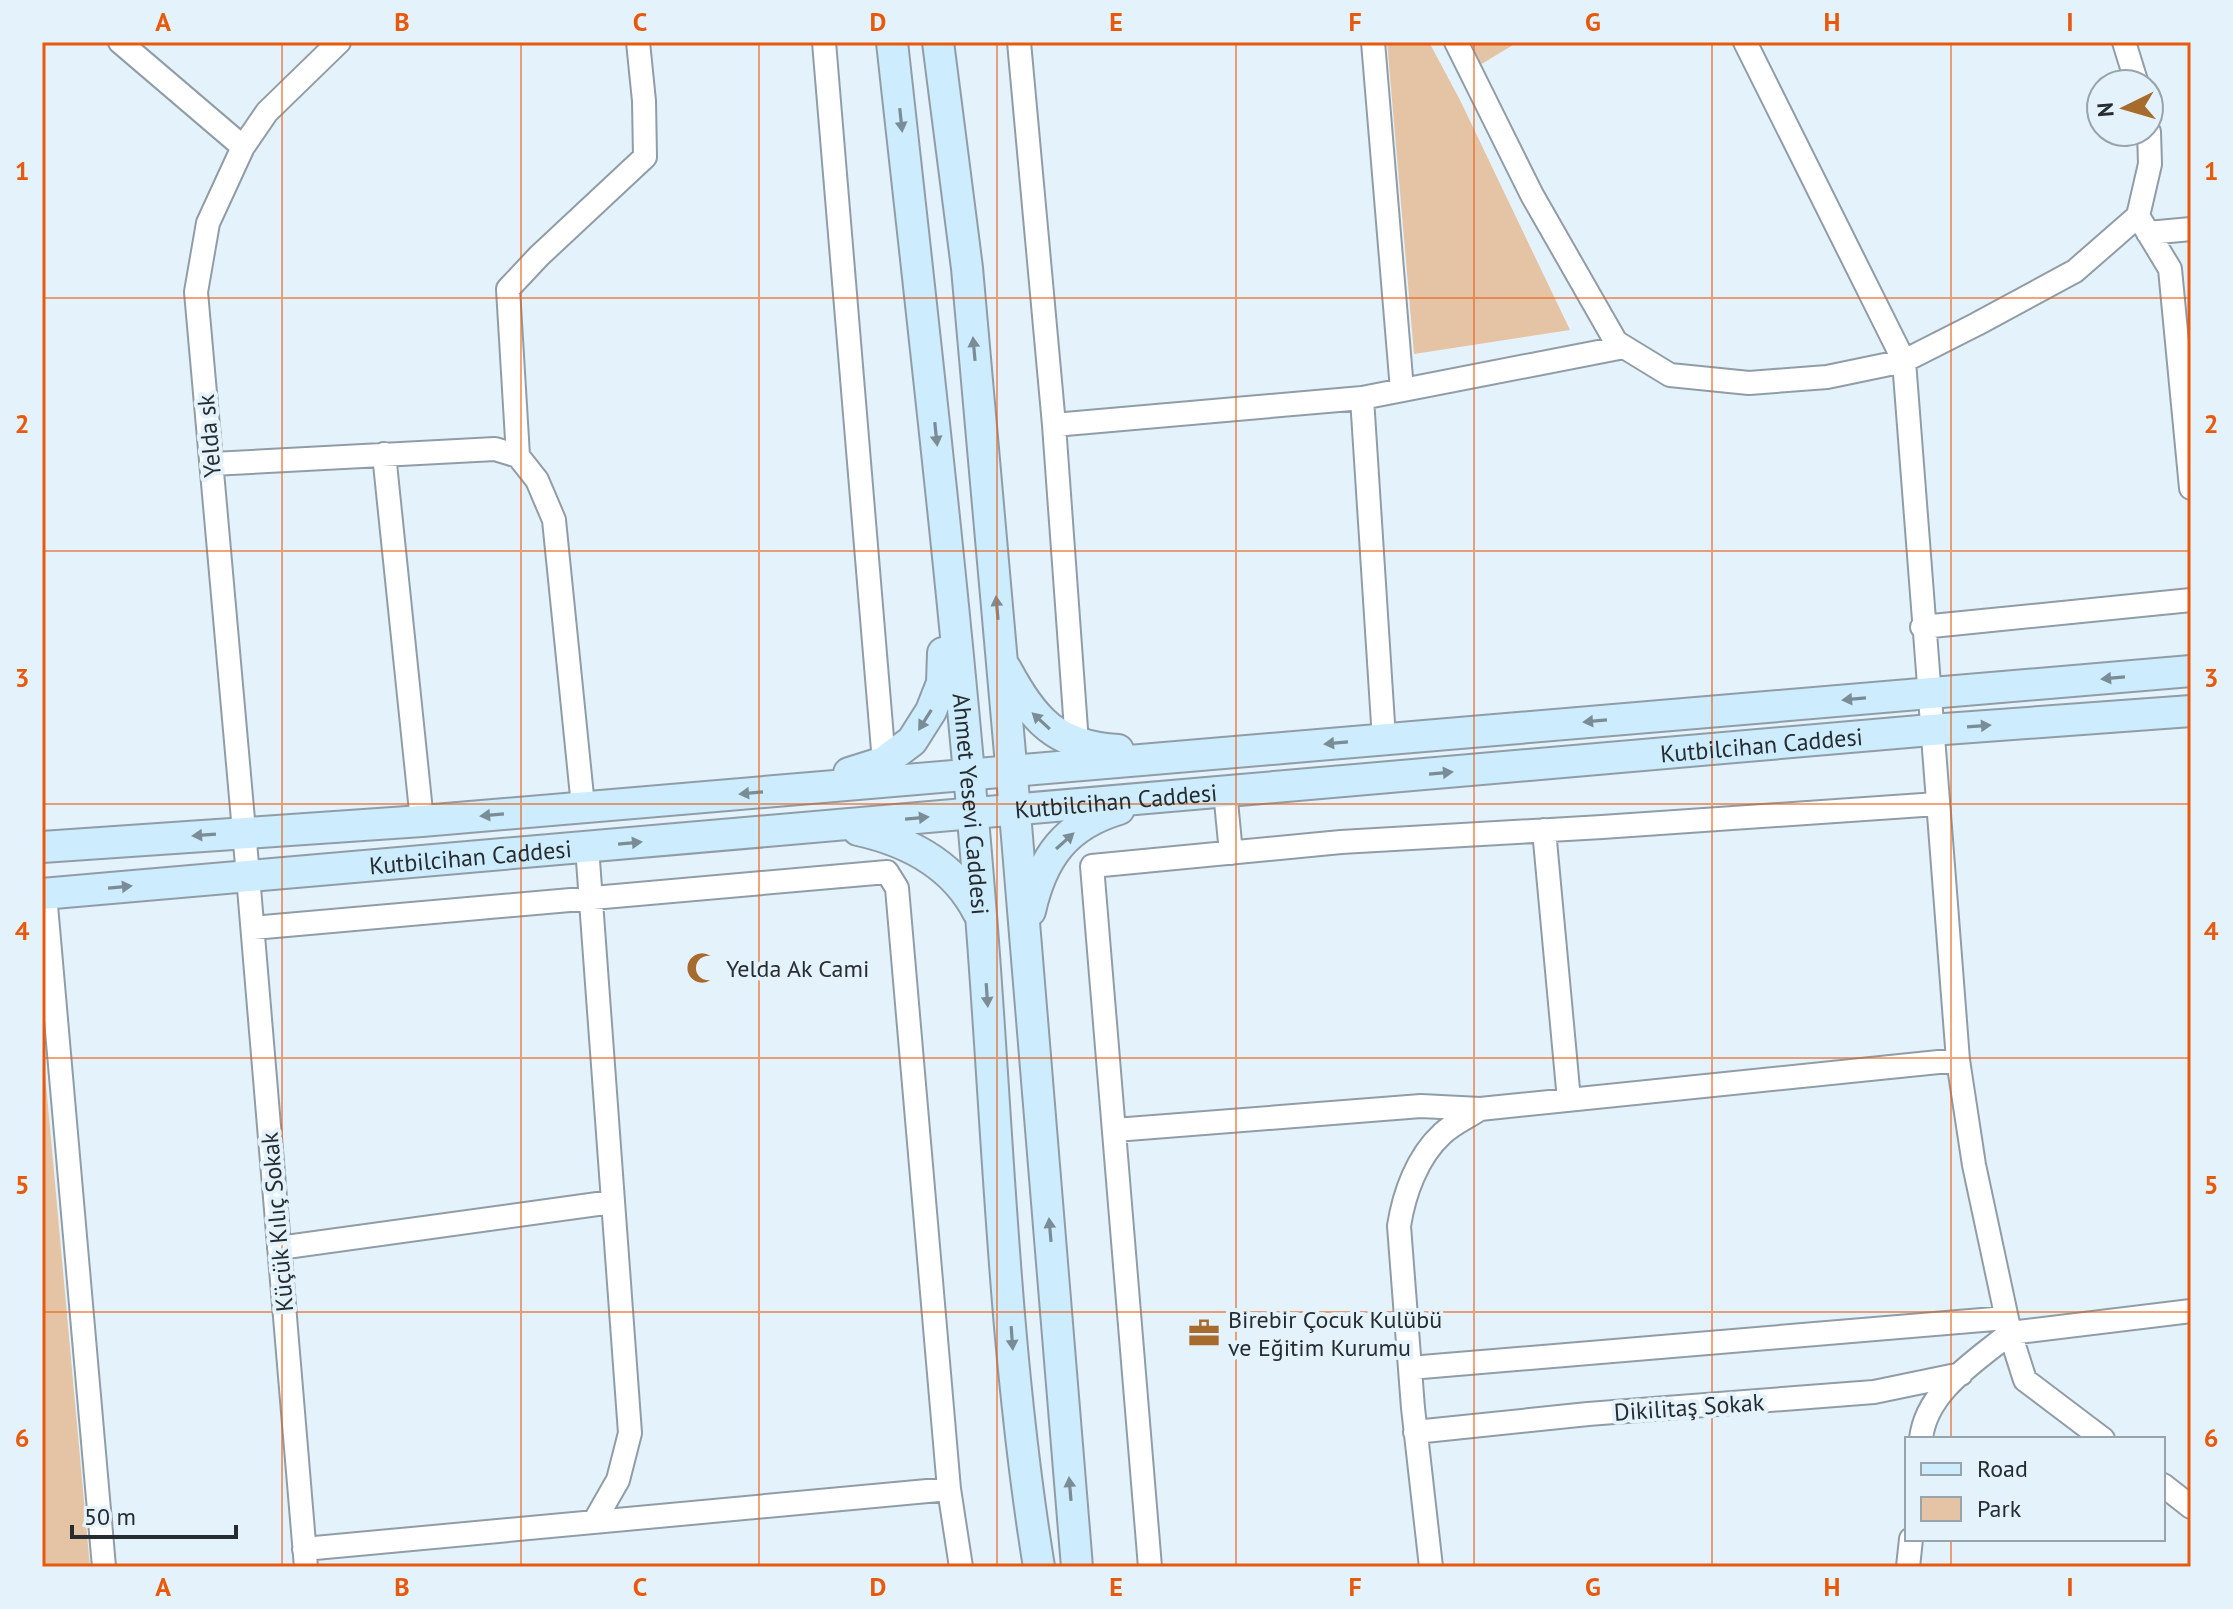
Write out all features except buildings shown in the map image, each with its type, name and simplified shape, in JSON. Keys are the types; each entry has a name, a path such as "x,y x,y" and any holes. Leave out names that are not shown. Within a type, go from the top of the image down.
{"street":[{"path":"120,42 243,147"},
{"name":"Yelda sk","path":"248,876 196,292 208,223 243,147 267,112 339,42"},
{"path":"518,456 508,289 645,157 644,101 638,42"},
{"path":"824,42 884,762"},
{"name":"Ahmet Yesevi Caddesi","path":"892,42 944,507 981,917 1018,1418 1039,1567"},
{"name":"Ahmet Yesevi Caddesi","path":"938,42 967,268 1012,770 1077,1567"},
{"path":"1019,42 1054,425 1077,743"},
{"path":"1373,42 1402,390"},
{"path":"1456,42 1532,195 1616,342 1670,375 1749,383 1827,377 1904,361 2075,271 2143,224 2191,229"},
{"path":"1745,42 1904,361 1922,627 1958,1060 1974,1165 2008,1326 2025,1380 2100,1437"},
{"path":"2124,42 2132,68"},
{"path":"2150,148 2143,224 2170,269 2191,488"},
{"path":"1054,425 1362,398 1624,347"},
{"path":"1362,398 1384,739"},
{"path":"212,464 495,449 518,456 537,480 554,520 583,806"},
{"path":"384,454 422,821"},
{"path":"796,789 884,762 912,741 931,711 942,683 944,507"},
{"path":"1922,627 2191,600"},
{"path":"1002,660 1032,713 1046,728 1077,743 1101,749 1196,755"},
{"name":"Kutbilcihan Caddesi","path":"42,847 422,821 2191,671"},
{"name":"Kutbilcihan Caddesi","path":"44,894 1931,730 2191,711"},
{"path":"1225,791 1231,853"},
{"path":"1024,936 1036,883 1045,863 1059,845 1103,814 1164,797"},
{"path":"1150,1567 1092,866 1341,842 1937,804"},
{"path":"837,825 887,836 916,850 948,871 968,892 981,917"},
{"path":"1544,830 1569,1100"},
{"path":"587,847 630,1433 618,1480 594,1522"},
{"path":"253,928 887,872 897,888 949,1489 961,1567"},
{"name":"Küçük Kılıç Sokak","path":"248,876 305,1558"},
{"path":"44,894 104,1567"},
{"path":"1115,1130 1421,1106 1480,1109 1958,1060"},
{"path":"1431,1567 1415,1432 1399,1226 1402,1204 1419,1164 1442,1134 1480,1109"},
{"path":"279,1248 612,1202"},
{"path":"1410,1368 2191,1311"},
{"path":"1921,1437 1923,1421 1945,1387 2008,1326"},
{"name":"Dikilitaş Sokak","path":"1415,1432 1588,1414 1874,1392 1961,1374"},
{"path":"2165,1487 2191,1507"},
{"path":"305,1558 594,1522 949,1489"},
{"path":"1908,1567 1911,1541"}],"green space":[{"path":"1387,42 1429,42 1570,330 1414,354"},
{"path":"1468,42 1518,42 1480,65"},
{"path":"42,1040 90,1567 42,1567"}],"place":[{"name":"Yelda Ak Cami","path":"702,968"},
{"name":"Birebir Çocuk Kulübü ve Eğitim Kurumu","path":"1204,1333"}]}
